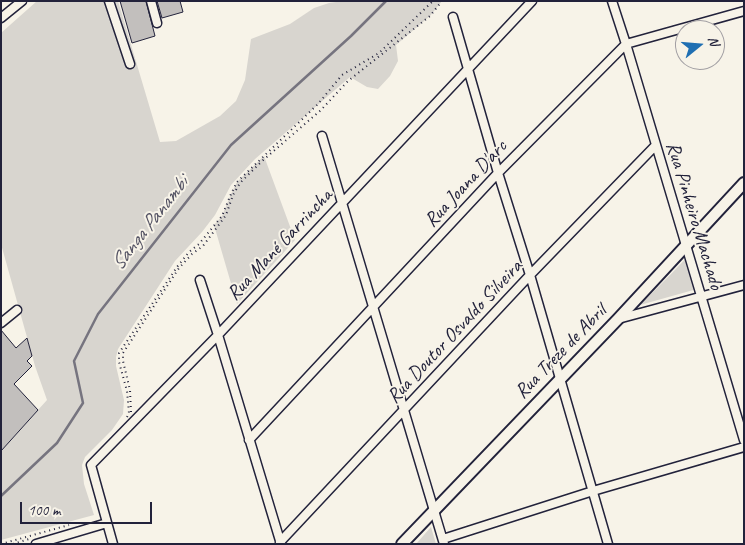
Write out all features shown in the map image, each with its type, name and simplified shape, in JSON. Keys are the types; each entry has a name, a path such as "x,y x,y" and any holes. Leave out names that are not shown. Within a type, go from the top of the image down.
{"street":[{"path":"1,18 22,1"},
{"path":"109,1 130,64"},
{"path":"150,1 157,23"},
{"name":"Rua Mané Garrincha","path":"107,523 91,465 218,335 532,1"},
{"name":"Rua Pinheiro Machado","path":"612,1 744,440"},
{"name":"Rua Joana D'arc","path":"249,440 498,173 626,44 744,11"},
{"path":"453,17 608,544"},
{"path":"322,136 444,541 593,491 744,447"},
{"name":"Rua Doutor Osvaldo Silveira","path":"280,543 530,275 655,146"},
{"name":"Rua Treze de Abril","path":"402,544 618,319 744,183"},
{"path":"200,280 280,543"},
{"path":"618,319 744,284"},
{"path":"1,323 17,310"},
{"path":"36,544 107,523 112,544"}],"shaded area":[{"path":"37,1 118,1 160,142 176,141 220,116 236,101 245,80 251,39 290,24 314,8 329,3 343,1 442,1 430,16 396,45 398,61 390,76 378,89 367,87 350,77 255,159 231,185 215,215 202,232 175,261 118,349 116,366 124,400 123,414 112,430 85,457 82,465 84,484 94,515 1,540 1,451 47,400 35,366 1,244 1,33"},
{"path":"264,156 295,240 237,304 214,225 222,216 237,182"},
{"path":"688,256 697,289 640,305 673,272"},
{"path":"431,527 436,544 416,544"}],"building":[{"path":"120,1 146,1 155,36 132,43"},
{"path":"157,1 180,1 183,12 162,18"},
{"path":"1,330 16,348 27,338 32,356 27,361 32,366 14,384 38,410 1,451"}],"waterway":[{"name":"Sanga Panambi","path":"1,496 57,443 83,403 74,361 98,314 231,145 351,36 386,1"}]}
